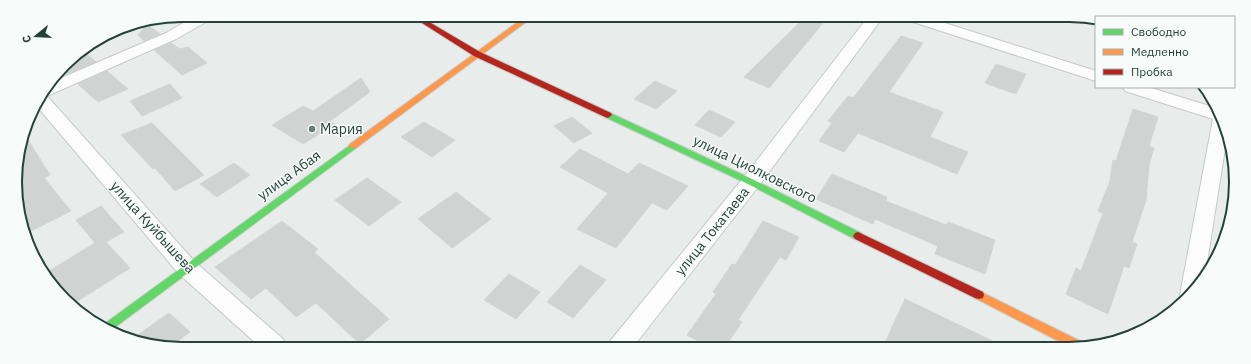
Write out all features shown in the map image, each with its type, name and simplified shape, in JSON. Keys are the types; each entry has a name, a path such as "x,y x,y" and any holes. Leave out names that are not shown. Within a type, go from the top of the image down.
{"street":[{"path":"53,88 171,36 196,22"},
{"name":"улица Циолковского","path":"424,22 477,54 751,182 1072,342"},
{"name":"улица Абая","path":"110,325 522,22"},
{"name":"улица Токатаева","path":"623,342 751,182 872,22"},
{"path":"927,22 1095,76"},
{"path":"1134,88 1213,113"},
{"name":"улица Куйбышева","path":"43,102 187,268 271,342"},
{"path":"1193,282 1220,128"}],"building":[{"path":"800,22 824,22 769,88 744,77"},
{"path":"149,25 160,34 144,41 138,35 145,26"},
{"path":"901,36 923,43 889,92 943,112 930,137 968,152 957,174 858,133 844,152 819,141 832,123 828,121 848,96 853,98"},
{"path":"171,43 180,49 188,47 207,63 182,75 154,50"},
{"path":"87,54 96,62 67,74 66,73 69,69"},
{"path":"996,64 1026,74 1016,94 985,83"},
{"path":"107,71 128,89 98,102 78,84"},
{"path":"361,78 370,92 330,121 335,124 303,144 272,125 303,106 313,111"},
{"path":"655,81 677,91 656,109 634,99"},
{"path":"170,84 182,98 142,116 130,101"},
{"path":"1133,109 1158,117 1149,146 1154,148 1149,165 1146,200 1132,242 1137,244 1129,268 1124,266 1108,314 1066,294 1076,268 1081,271 1103,213 1098,211 1110,181 1113,160 1116,161"},
{"path":"709,110 735,122 721,137 695,125"},
{"path":"572,117 592,133 574,143 554,126"},
{"path":"424,122 455,140 432,157 401,137"},
{"path":"152,123 204,175 175,191 155,168 153,169 121,135"},
{"path":"28,139 50,175 44,178 71,211 30,232 22,192 23,161"},
{"path":"580,149 628,174 639,163 688,186 667,210 652,203 616,248 577,229 608,193 560,167"},
{"path":"234,163 250,175 217,197 200,184"},
{"path":"832,174 887,197 886,201 946,225 948,222 995,240 985,274 935,254 938,246 875,219 873,224 816,199"},
{"path":"367,178 401,202 369,226 335,200"},
{"path":"456,192 491,219 452,248 418,219"},
{"path":"101,206 124,232 106,242 130,268 77,302 49,271 95,243 76,220"},
{"path":"282,221 318,249 314,252 389,319 362,342 358,342 316,303 296,317 266,288 251,299 215,267"},
{"path":"763,221 799,237 786,260 780,257 738,320 742,322 728,342 699,342 687,335 716,294 713,292 732,264 735,265"},
{"path":"580,265 606,280 573,318 547,302"},
{"path":"509,274 540,292 516,319 484,300"},
{"path":"905,299 995,342 885,342"},
{"path":"169,313 190,332 176,342 161,341 137,336"}],"traffic: fast":[{"path":"608,115 751,182 858,236"},
{"path":"110,325 353,146"}],"traffic: slow":[{"path":"353,146 523,22"},
{"path":"979,295 1072,342"}],"traffic: jam":[{"path":"424,22 477,54 608,115"},
{"path":"858,236 979,295"}],"place":[{"name":"Мария","path":"312,129"}]}
